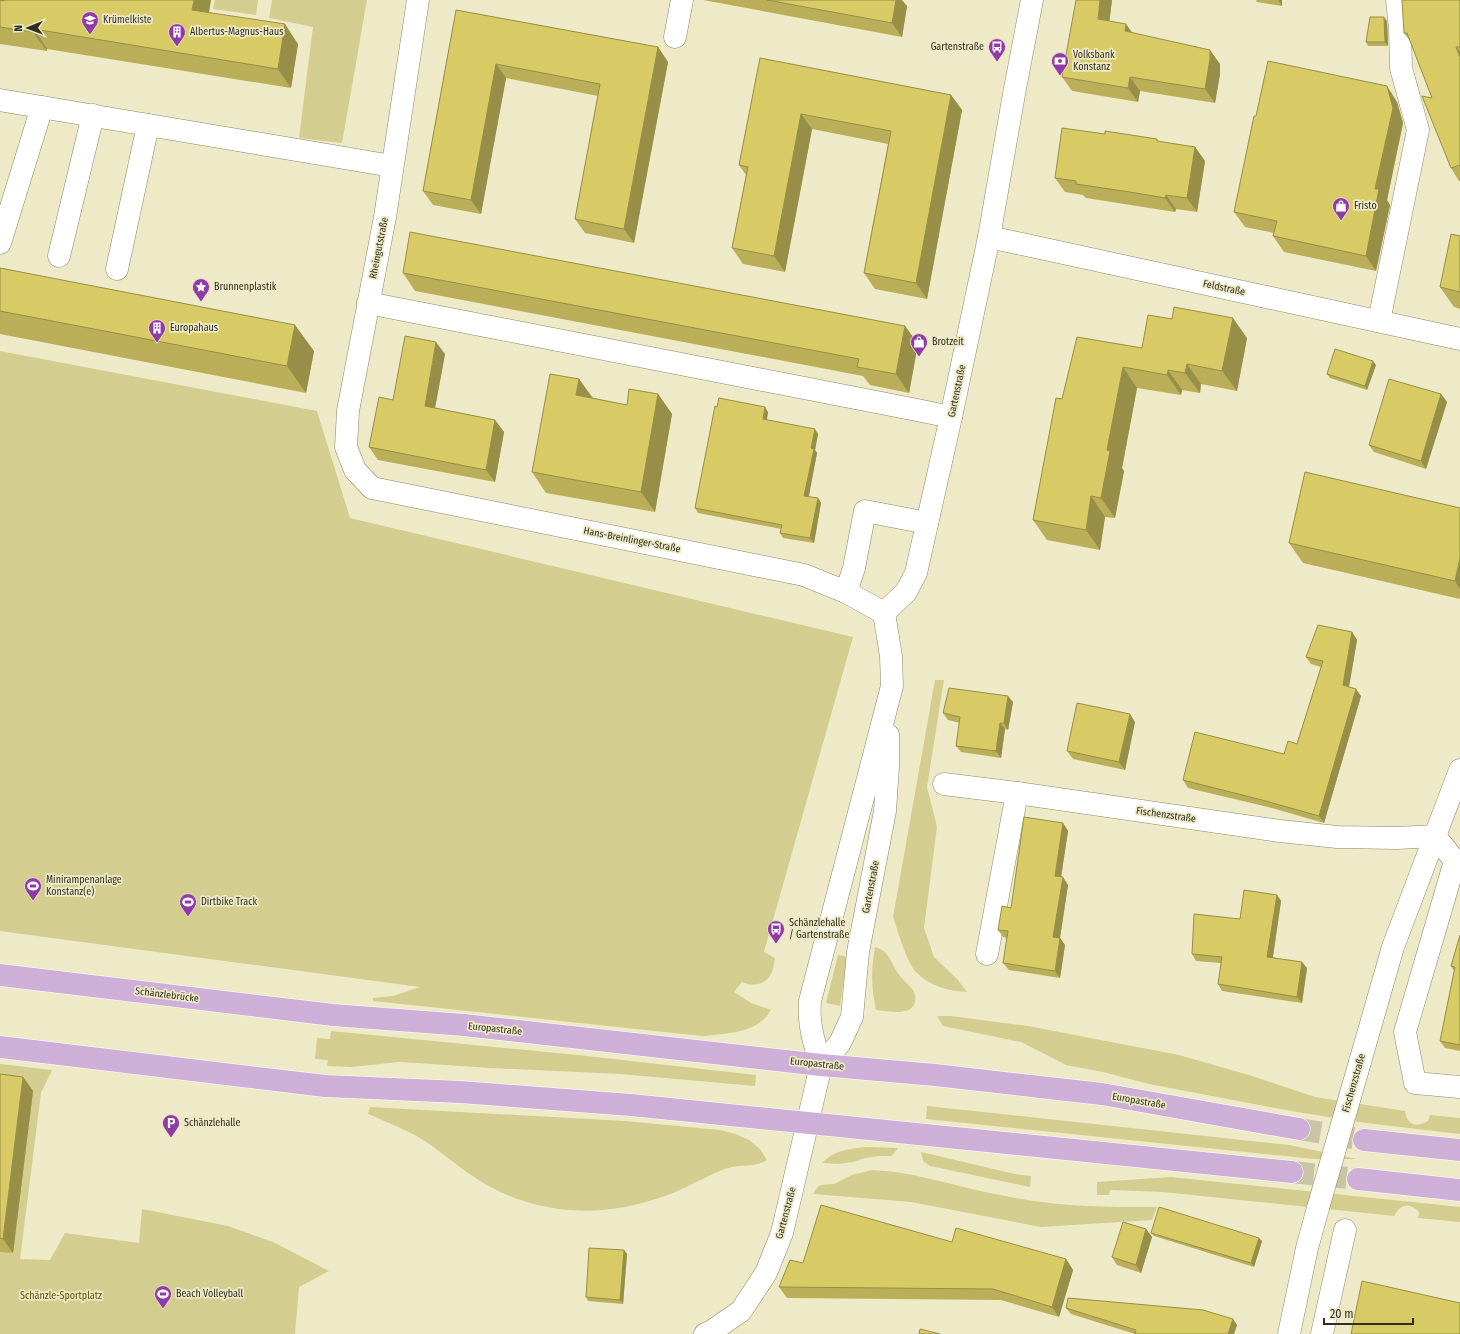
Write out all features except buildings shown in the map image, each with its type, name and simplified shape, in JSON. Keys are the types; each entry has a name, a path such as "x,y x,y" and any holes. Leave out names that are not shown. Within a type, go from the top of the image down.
{"main road":[{"name":"Schänzlebrücke","path":"0,975 333,1014"},
{"name":"Europastraße","path":"333,1014 472,1026 821,1065 942,1076 1102,1094 1299,1129"},
{"path":"0,1047 325,1086 460,1092 623,1104 1292,1172"},
{"path":"1364,1140 1460,1150"},
{"path":"1358,1179 1460,1190"}],"street":[{"name":"Rheingutstraße","path":"372,488 355,470 346,447 348,411 385,217 418,0"},
{"path":"676,37 682,0"},
{"name":"Gartenstraße","path":"821,1065 812,1036 810,1000 892,686 891,656 884,613 906,592 916,573 951,418 988,237 1032,0"},
{"path":"1380,321 1418,130 1401,68 1400,28 1397,0"},
{"path":"0,100 392,166"},
{"path":"0,243 42,107"},
{"path":"59,256 93,115"},
{"path":"117,269 148,125"},
{"name":"Feldstraße","path":"988,237 1460,338"},
{"path":"368,303 910,408 951,418"},
{"name":"Hans-Breinlinger-Straße","path":"372,488 804,575 846,592 884,613"},
{"path":"846,592 854,568 865,511 927,523"},
{"name":"Gartenstraße","path":"705,1334 712,1331 741,1310 766,1273 782,1234 821,1065 840,1043 852,1018 858,952 885,812 888,767 888,700"},
{"name":"Fischenzstraße","path":"1289,1334 1307,1248 1393,947 1460,770"},
{"name":"Fischenzstraße","path":"944,784 1018,793 1280,831 1337,837 1397,838 1435,836"},
{"path":"987,954 1018,793"},
{"path":"1435,836 1455,861 1405,1032 1416,1083 1460,1087"},
{"path":"1322,1334 1346,1230"}],"green space":[{"path":"215,0 258,0 256,15 213,9"},
{"path":"272,0 367,0 342,143 299,138 313,27 269,18"},
{"path":"0,351 317,411 350,518 853,637 764,952 775,958 772,971 764,982 753,985 742,982 734,992 751,1003 771,1010 765,1018 758,1024 741,1031 702,1036 373,1001 373,998 393,996 420,987 0,931"},
{"path":"935,680 944,680 927,787 937,827 924,928 934,957 957,979 967,992 940,987 927,981 916,972 909,961 893,917"},
{"path":"875,947 880,949 890,958 900,976 914,991 915,1002 913,1007 909,1010 893,1012 876,1010 872,978"},
{"path":"838,955 847,957 840,1006 826,1003"},
{"path":"937,1016 950,1016 1028,1026 1179,1055 1249,1075 1315,1097 1405,1111 1410,1122 1416,1125 1428,1121 1430,1115 1460,1118 1460,1134 1366,1123 1291,1111 1149,1084 1103,1072 1066,1065 1021,1042 943,1026"},
{"path":"331,1031 578,1055 756,1075 755,1086 620,1074 399,1062 352,1067 327,1066 328,1060 315,1059 317,1038 330,1039"},
{"name":"Schänzle-Sportplatz","path":"0,1064 52,1070 41,1093 20,1259 50,1260 65,1233 139,1243 142,1209 228,1226 273,1242 329,1271 299,1287 295,1334 0,1334"},
{"path":"927,1106 1289,1145 1357,1159 1314,1159 926,1119"},
{"path":"370,1107 625,1121 720,1130 736,1134 749,1140 760,1149 767,1160 754,1165 725,1169 671,1194 641,1203 617,1208 593,1210 569,1210 545,1207 499,1191 477,1179 421,1139 399,1127 368,1114"},
{"path":"866,1147 898,1148 892,1156 865,1158 853,1162 838,1164 822,1163 837,1153"},
{"path":"921,1152 1015,1174 1031,1176 1030,1187 930,1166 923,1161"},
{"path":"872,1170 914,1175 985,1192 1048,1203 1096,1206 1157,1207 1152,1220 1041,1227 911,1202 813,1194 820,1185 834,1184 852,1175"},
{"path":"1171,1177 1460,1207 1460,1222 1418,1218 1419,1212 1409,1206 1399,1209 1394,1216 1163,1192 1110,1190 1109,1195 1097,1195 1097,1182"}],"tunnel":[{"path":"1299,1129 1364,1140"},
{"path":"1292,1172 1358,1179"}],"place":[{"name":"Krümelkiste","path":"90,35"},
{"name":"Albertus-Magnus-Haus","path":"177,47"},
{"name":"Gartenstraße","path":"997,62"},
{"name":"Volksbank Konstanz","path":"1060,76"},
{"name":"Fristo","path":"1341,221"},
{"name":"Brunnenplastik","path":"201,302"},
{"name":"Europahaus","path":"157,343"},
{"name":"Brotzeit","path":"919,357"},
{"name":"Minirampenanlage Konstanz(e)","path":"33,901"},
{"name":"Dirtbike Track","path":"188,917"},
{"name":"Schänzlehalle / Gartenstraße","path":"776,944"},
{"name":"Schänzlehalle","path":"171,1138"},
{"name":"Beach Volleyball","path":"163,1309"}]}
